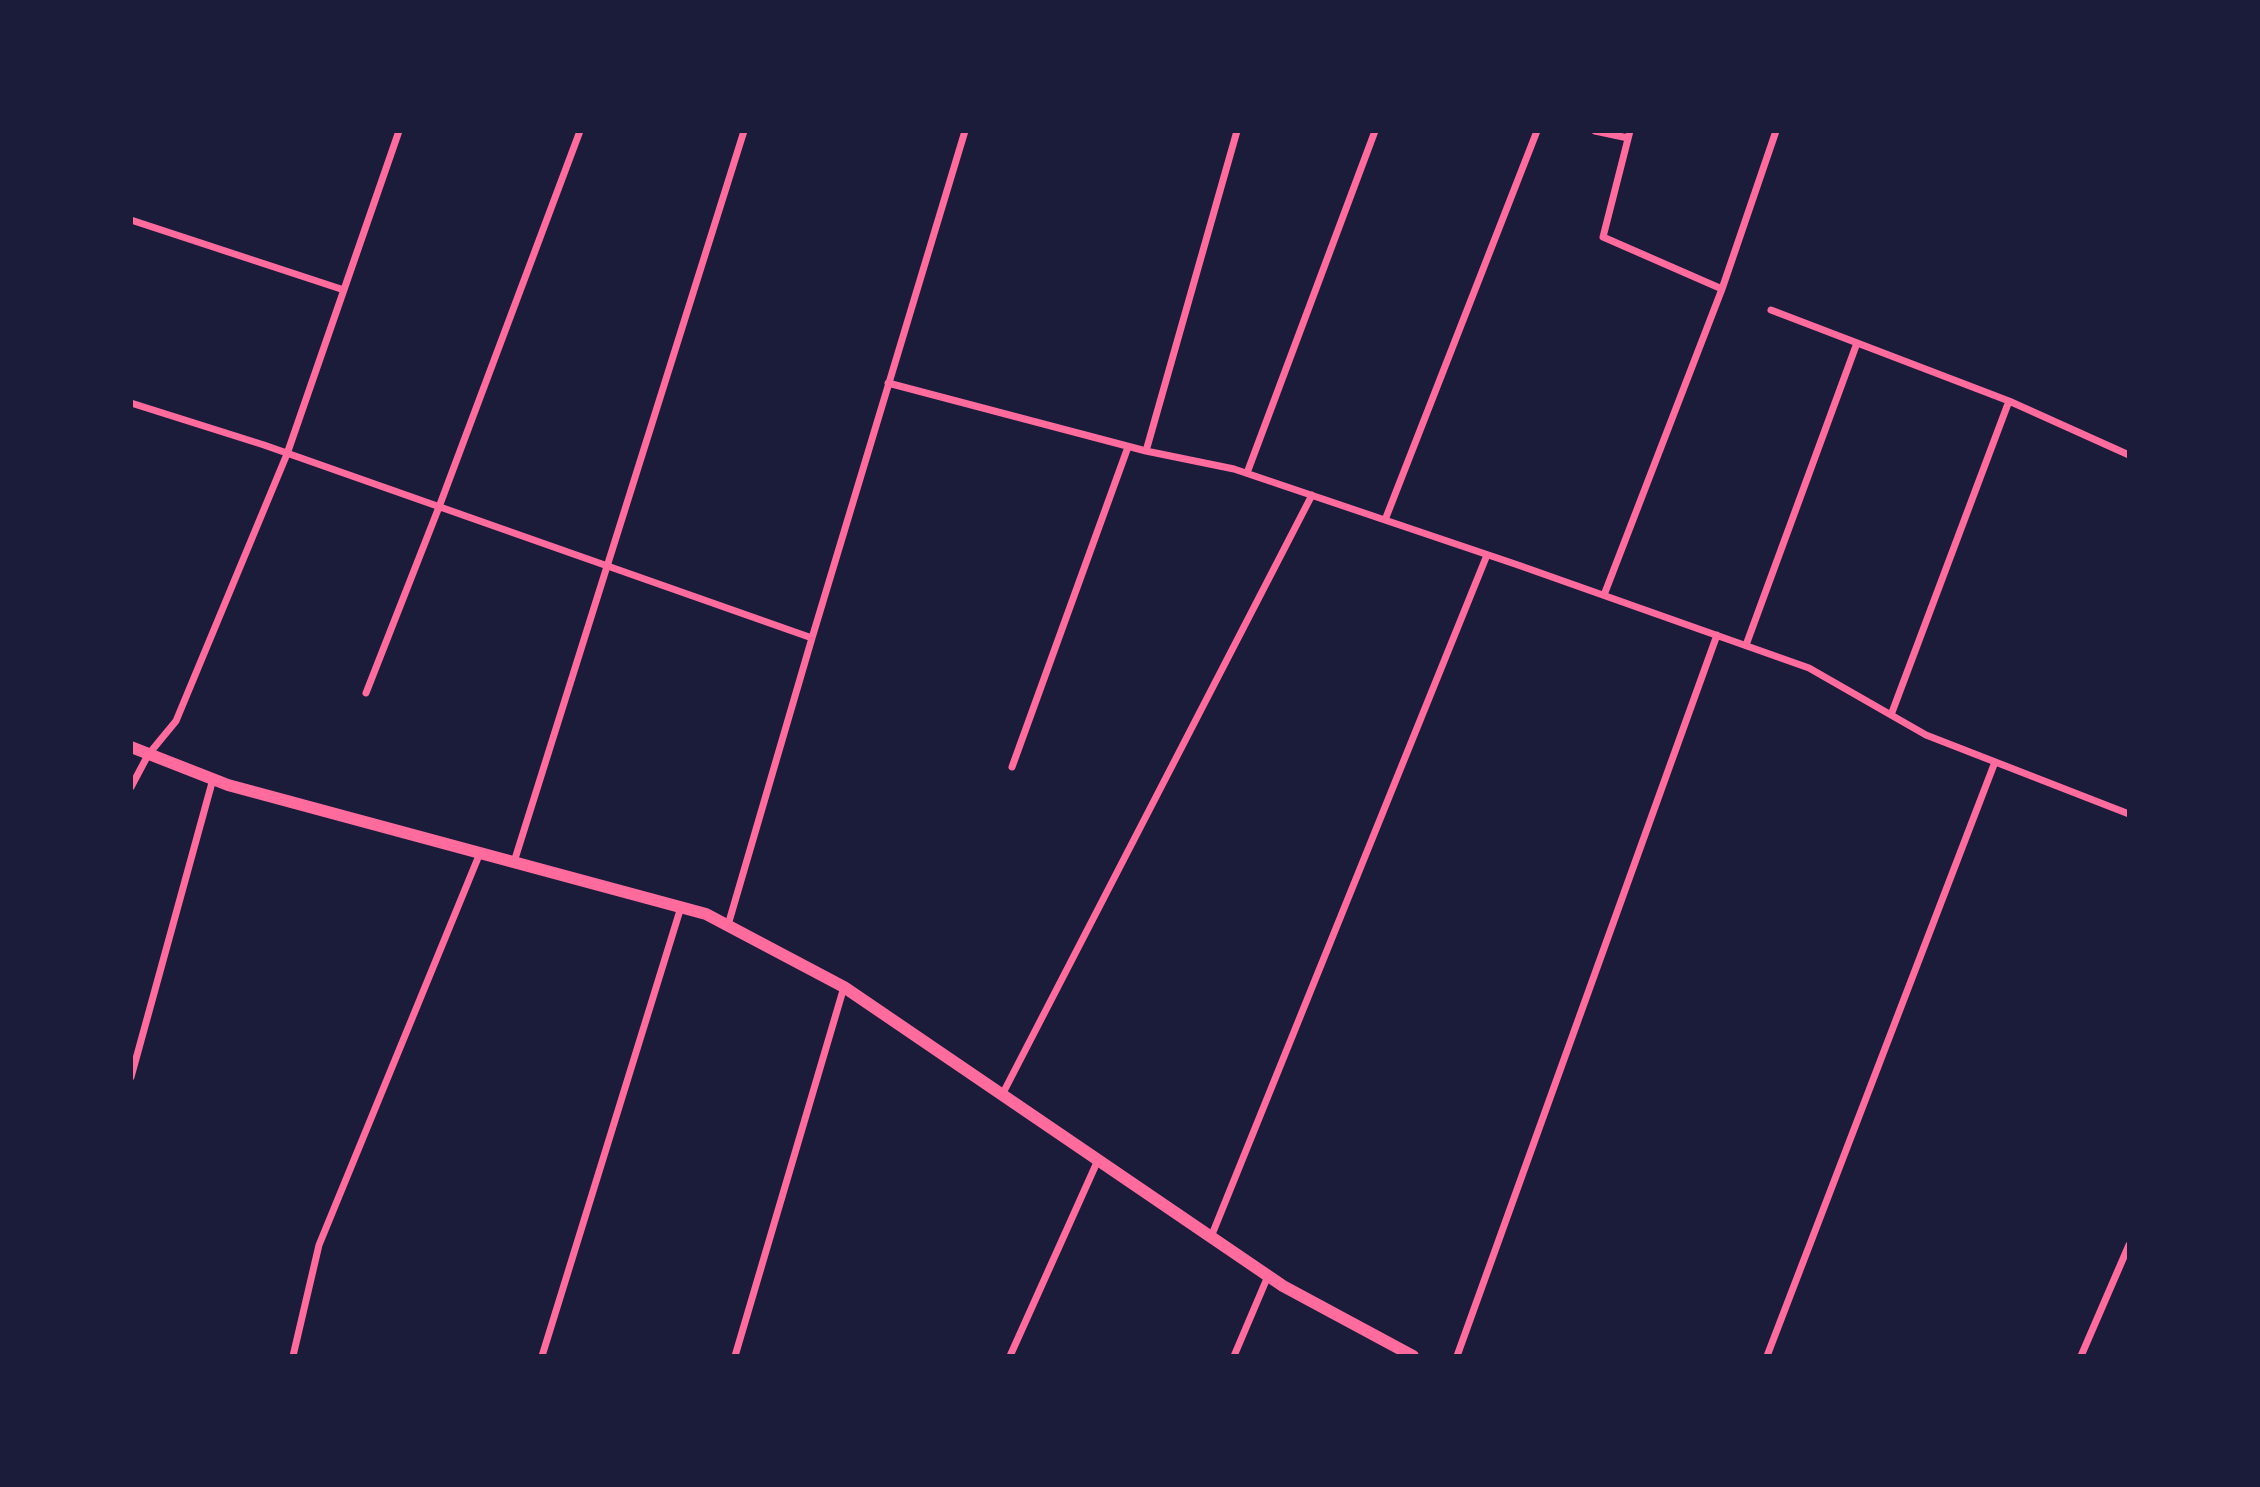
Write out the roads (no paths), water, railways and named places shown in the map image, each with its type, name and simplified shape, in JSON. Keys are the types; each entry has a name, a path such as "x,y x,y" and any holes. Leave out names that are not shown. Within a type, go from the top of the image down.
{"street":[{"path":"131,787 148,755 176,722 287,454 399,131"},
{"path":"366,693 580,131"},
{"path":"514,863 744,131"},
{"path":"728,925 965,131"},
{"path":"1146,451 1237,131"},
{"path":"1247,473 1375,131"},
{"path":"1385,520 1537,131"},
{"path":"1595,131 1629,135 1602,237 1722,289"},
{"path":"1604,595 1722,289 1776,131"},
{"path":"131,220 344,290"},
{"path":"1771,310 2009,401 2129,456"},
{"path":"1746,645 1857,343"},
{"path":"888,383 1128,447 1247,473 1604,595 1809,668 1926,735 2129,814"},
{"path":"1892,715 2009,401"},
{"path":"131,404 287,454 812,638"},
{"path":"1012,767 1128,447"},
{"path":"1002,1095 1312,495"},
{"path":"1211,1237 1487,555"},
{"path":"1457,1356 1717,635"},
{"path":"131,747 228,785 706,914 844,987 1268,1276 1413,1356"},
{"path":"1767,1356 1995,762"},
{"path":"131,1077 213,779"},
{"path":"293,1356 319,1245 480,853"},
{"path":"542,1356 681,907"},
{"path":"735,1356 844,987"},
{"path":"1010,1356 1098,1160"},
{"path":"2081,1356 2129,1245"},
{"path":"1234,1356 1268,1276"}]}
